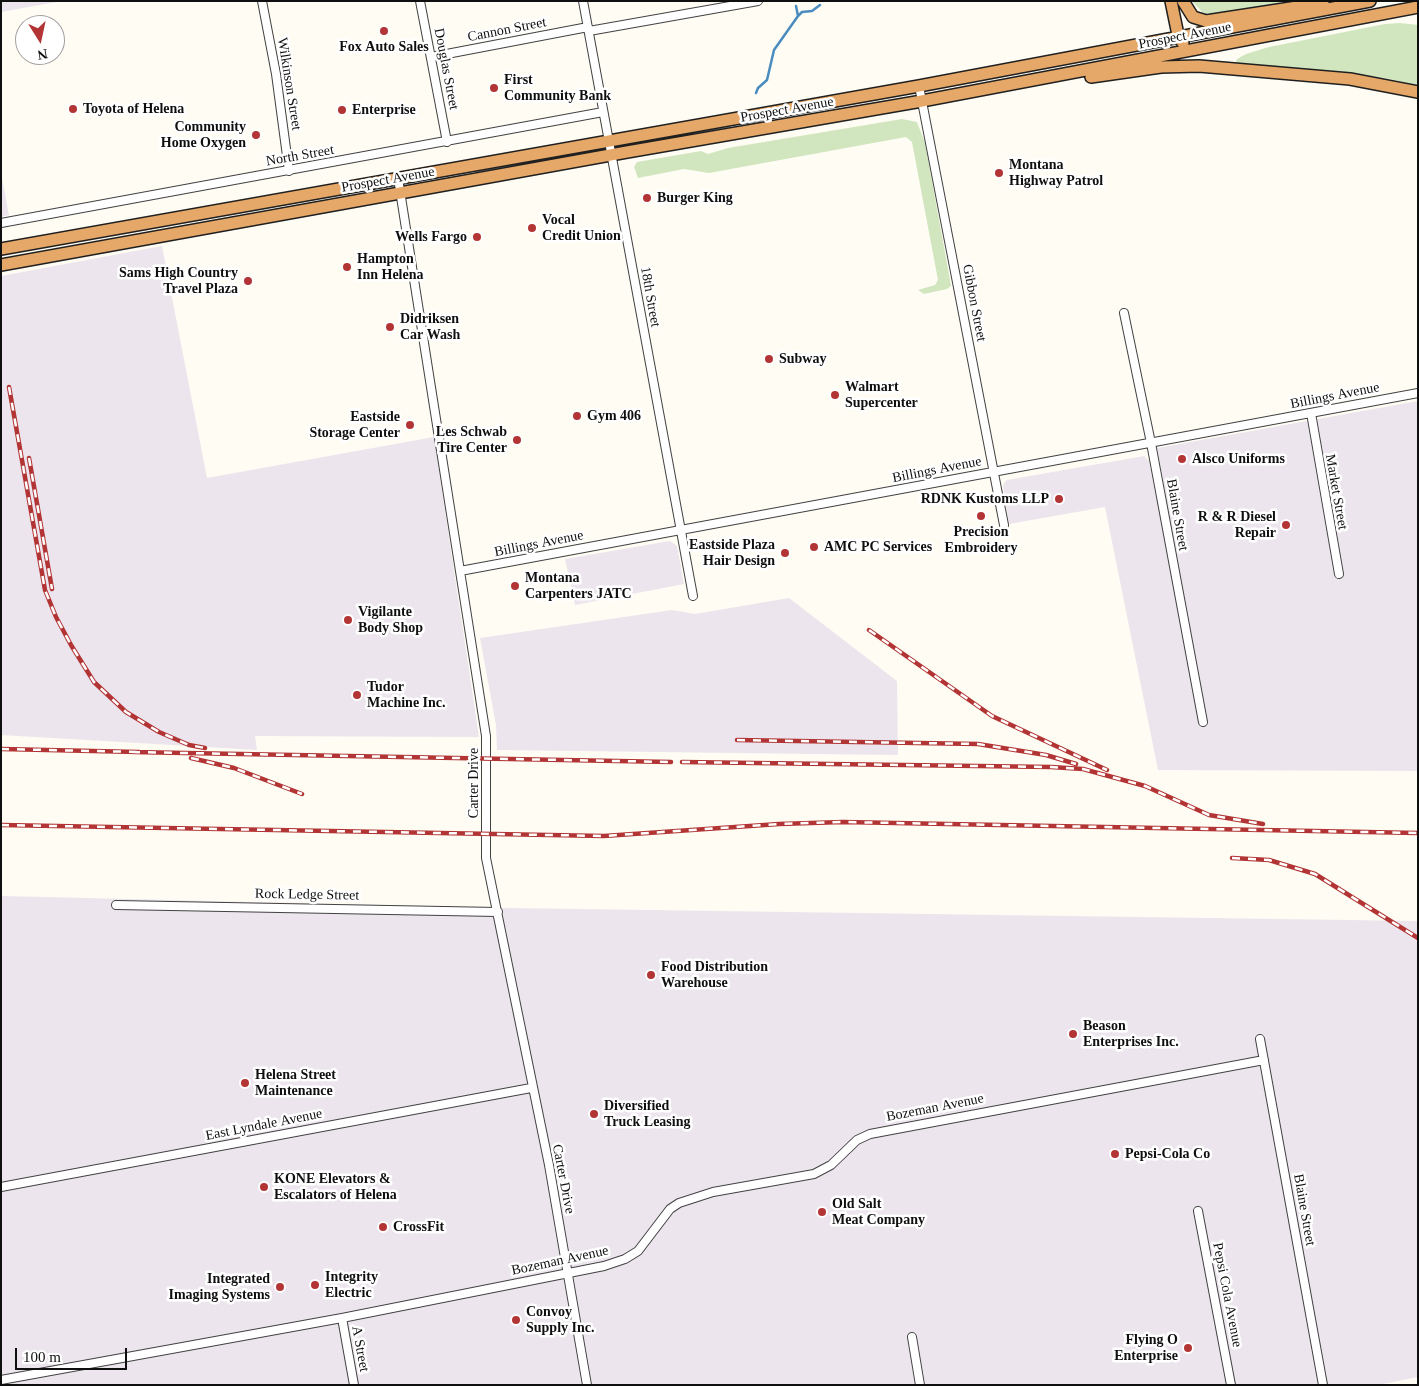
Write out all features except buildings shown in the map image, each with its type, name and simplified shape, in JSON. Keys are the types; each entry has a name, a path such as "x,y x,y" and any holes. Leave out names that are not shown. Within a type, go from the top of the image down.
{"highway":[{"path":"1171,1 1179,37 1192,48 1204,48"},
{"path":"1183,1 1193,17 1206,21 1302,5 1365,2"},
{"name":"Prospect Avenue","path":"1,250 919,86 1365,2"},
{"name":"Prospect Avenue","path":"1,265 611,155 922,102 1413,8"},
{"path":"1027,82 1074,79 1170,66 1199,66 1350,79 1418,92"}],"street":[{"name":"Wilkinson Street","path":"262,1 276,74 289,170"},
{"name":"Douglas Street","path":"420,1 447,142"},
{"name":"18th Street","path":"583,1 693,596"},
{"name":"Cannon Street","path":"431,57 758,1"},
{"name":"Gibbon Street","path":"919,86 1004,525"},
{"name":"North Street","path":"1,223 604,112"},
{"name":"Carter Drive","path":"398,178 486,736 486,858 531,1088 549,1165 587,1385"},
{"name":"Blaine Street","path":"1124,313 1151,443 1203,722"},
{"name":"Billings Avenue","path":"460,571 1418,393"},
{"name":"Market Street","path":"1311,413 1338,574"},
{"name":"Rock Ledge Street","path":"116,905 498,912"},
{"name":"Blaine Street","path":"1260,1039 1323,1385"},
{"name":"Bozeman Avenue","path":"1,1380 342,1318 567,1273 626,1259 643,1245 670,1209 679,1203 713,1192 814,1174 831,1165 857,1140 870,1134 1264,1060"},
{"name":"East Lyndale Avenue","path":"1,1187 531,1088"},
{"name":"Pepsi Cola Avenue","path":"1198,1210 1231,1385"},
{"name":"A Street","path":"342,1318 354,1385"},
{"path":"912,1337 920,1385"}],"shaded area":[{"path":"1,1 62,1 1,12"},
{"path":"1,173 9,215 1,217"},
{"path":"162,246 207,478 434,437 479,737 255,736 257,750 1,735 1,276"},
{"path":"1418,401 1418,771 1158,770 1105,507 1009,524 1004,483 1007,480 1144,456 1149,461 1156,497 1166,496 1157,448"},
{"path":"670,541 677,546 684,584 575,605 565,559"},
{"path":"789,598 897,681 898,755 497,750 496,725 480,638 672,610 695,614"},
{"path":"1,896 508,908 1418,921 1418,1377 1378,1385 1,1385"}],"green space":[{"path":"1192,1 1290,1 1216,14 1203,13"},
{"path":"1385,24 1418,25 1418,87 1395,80 1350,73 1235,64 1237,59 1246,54 1269,47"},
{"path":"902,119 917,122 925,143 951,286 947,289 924,294 918,290 935,285 938,280 912,142 906,137 709,173 684,169 638,178 634,167 637,162 701,151 708,154 728,148"}],"waterway":[{"path":"756,93 758,88 767,80 774,50 798,16 802,12 812,11 820,5"},
{"path":"796,6 798,16"}],"railway":[{"path":"9,387 45,590 56,617 71,645 94,682 126,712 159,732 189,745 205,748"},
{"path":"29,458 52,589"},
{"path":"869,630 992,716 1107,770"},
{"path":"737,740 978,744 1046,755 1076,764"},
{"path":"1,749 139,752"},
{"path":"132,752 671,762"},
{"path":"191,758 234,768 302,794"},
{"path":"682,762 1083,769 1145,786 1209,815 1263,824"},
{"path":"1,825 604,836 779,824 843,822 1418,833"},
{"path":"1232,858 1269,860 1315,874 1418,938"}],"place":[{"name":"Fox Auto Sales","path":"384,31"},
{"name":"First Community Bank","path":"494,88"},
{"name":"Toyota of Helena","path":"73,109"},
{"name":"Enterprise","path":"342,110"},
{"name":"Community Home Oxygen","path":"256,135"},
{"name":"Montana Highway Patrol","path":"999,173"},
{"name":"Burger King","path":"647,198"},
{"name":"Vocal Credit Union","path":"532,228"},
{"name":"Wells Fargo","path":"477,237"},
{"name":"Hampton Inn Helena","path":"347,267"},
{"name":"Sams High Country Travel Plaza","path":"248,281"},
{"name":"Didriksen Car Wash","path":"390,327"},
{"name":"Subway","path":"769,359"},
{"name":"Walmart Supercenter","path":"835,395"},
{"name":"Gym 406","path":"577,416"},
{"name":"Eastside Storage Center","path":"410,425"},
{"name":"Les Schwab Tire Center","path":"517,440"},
{"name":"Alsco Uniforms","path":"1182,459"},
{"name":"RDNK Kustoms LLP","path":"1059,499"},
{"name":"Precision Embroidery","path":"981,516"},
{"name":"R & R Diesel Repair","path":"1286,525"},
{"name":"AMC PC Services","path":"814,547"},
{"name":"Eastside Plaza Hair Design","path":"785,553"},
{"name":"Montana Carpenters JATC","path":"515,586"},
{"name":"Vigilante Body Shop","path":"348,620"},
{"name":"Tudor Machine Inc.","path":"357,695"},
{"name":"Food Distribution Warehouse","path":"651,975"},
{"name":"Beason Enterprises Inc.","path":"1073,1034"},
{"name":"Helena Street Maintenance","path":"245,1083"},
{"name":"Diversified Truck Leasing","path":"594,1114"},
{"name":"Pepsi-Cola Co","path":"1115,1154"},
{"name":"KONE Elevators & Escalators of Helena","path":"264,1187"},
{"name":"Old Salt Meat Company","path":"822,1212"},
{"name":"CrossFit","path":"383,1227"},
{"name":"Integrity Electric","path":"315,1285"},
{"name":"Integrated Imaging Systems","path":"280,1287"},
{"name":"Convoy Supply Inc.","path":"516,1320"},
{"name":"Flying O Enterprise","path":"1188,1348"}]}
